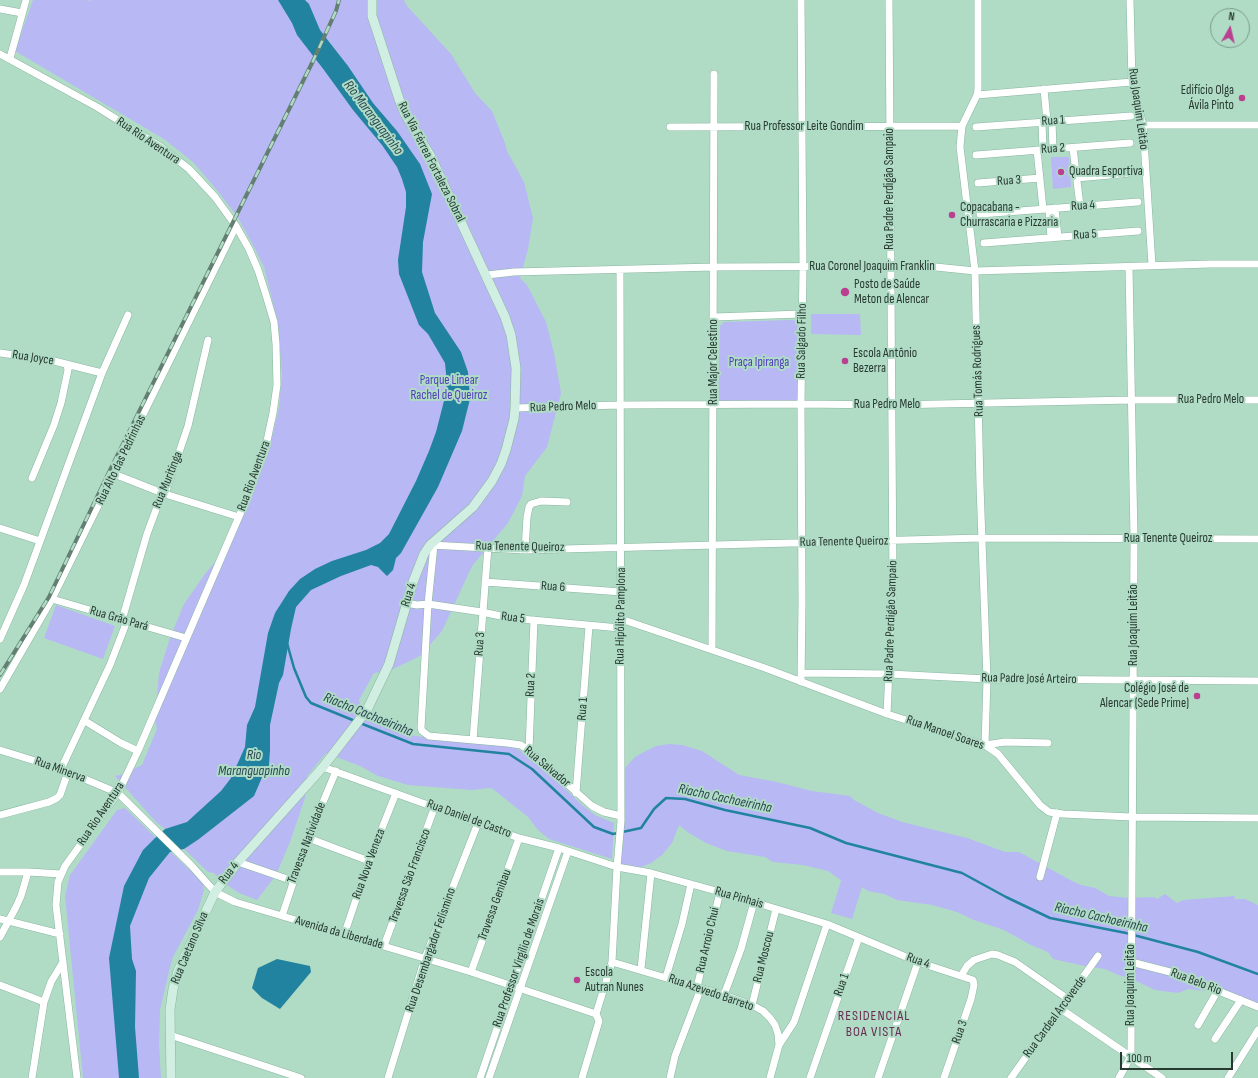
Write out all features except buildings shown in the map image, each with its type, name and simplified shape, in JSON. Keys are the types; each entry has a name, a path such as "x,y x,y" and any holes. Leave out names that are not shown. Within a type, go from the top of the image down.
{"main road":[{"name":"Rua Via Férrea Fortaleza Sobral","path":"372,0 372,16 405,114 430,155 487,275"},
{"name":"Rua 4","path":"215,892 238,862 323,767 348,737 367,710 389,664 418,567 432,545 473,507 492,481 501,464 506,450 515,408 516,368 511,335 487,275"},
{"name":"Rua Caetano Silva","path":"171,1078 170,1010 173,989 178,971 215,892"}],"street":[{"path":"10,58 26,0"},
{"name":"Rua Salgado Filho","path":"800,0 803,267 801,404 801,682"},
{"name":"Rua Padre Perdigão Sampaio","path":"887,714 893,581 889,0"},
{"name":"Rua Tomás Rodrigues","path":"978,0 978,89 977,95 962,126 960,146 975,271 987,679 985,745"},
{"name":"Rua Joaquim Leitão","path":"1130,0 1132,82 1143,125 1152,266"},
{"path":"0,9 22,13"},
{"name":"Rua Rio Aventura","path":"0,54 10,58 97,107 161,147 188,169 214,197 236,226 249,249 258,270 274,322 276,344 277,385 267,441 239,517 138,751 118,793 65,866 61,874 56,894 62,962 77,1078"},
{"name":"Rua Major Celestino","path":"712,650 714,74"},
{"path":"977,95 1132,82"},
{"path":"1044,89 1047,121 1053,149"},
{"name":"Rua 1","path":"976,127 1131,116"},
{"path":"1047,121 1040,150 1040,178 1049,209 1054,238"},
{"path":"1143,125 1258,125"},
{"name":"Rua Professor Leite Gondim","path":"670,127 962,126"},
{"name":"Rua 2","path":"976,155 1130,143"},
{"path":"1073,148 1080,206"},
{"path":"1076,178 1131,173"},
{"name":"Rua 3","path":"978,183 1040,178"},
{"name":"Rua 4","path":"980,214 1138,202"},
{"name":"Rua Alto das Pedrinhas","path":"0,689 52,599 236,226"},
{"name":"Rua 5","path":"984,243 1138,231"},
{"name":"Rua Coronel Joaquim Franklin","path":"487,275 514,272 714,267 890,268 926,266 975,271 1258,264"},
{"name":"Rua Joaquim Leitão","path":"1129,267 1134,539 1131,1056"},
{"name":"Rua Hipólito Pamplona","path":"582,1078 599,1021 596,1014 612,962 621,819 620,628 622,547 620,270"},
{"path":"714,316 802,314"},
{"path":"0,639 2,628 24,585 102,373 128,315"},
{"name":"Rua Muritinga","path":"0,815 49,802 60,795 64,771 110,665 124,620 147,534 160,499 165,494 188,426 208,340"},
{"name":"Rua Joyce","path":"0,353 50,360 102,373"},
{"path":"32,478 54,425 61,403 67,376 66,365"},
{"name":"Rua Pedro Melo","path":"515,408 620,405 801,404 891,406 1132,400 1258,400"},
{"path":"114,474 165,494 239,517"},
{"path":"525,550 526,524 531,504 541,501 567,502"},
{"path":"0,528 40,541"},
{"name":"Rua Tenente Queiroz","path":"432,545 525,550 982,538 1258,539"},
{"name":"Rua 4","path":"421,728 432,545"},
{"name":"Rua 3","path":"473,740 488,547"},
{"name":"Rua 6","path":"485,582 621,592"},
{"name":"Rua Grão Pará","path":"52,599 186,638"},
{"name":"Rua 5","path":"406,603 417,605 428,604 482,612 510,618 620,628"},
{"name":"Rua Manoel Soares","path":"621,619 712,650 887,714 985,745 998,754 1044,809 1057,813 1132,817 1258,818"},
{"name":"Rua 2","path":"529,750 534,620"},
{"name":"Rua 1","path":"576,792 589,626"},
{"name":"Rua Padre José Arteiro","path":"801,673 890,674 987,679 1258,681"},
{"path":"85,721 121,743 138,751"},
{"name":"Rua Salvador","path":"421,728 424,733 429,736 514,743 521,745 529,750 588,804 621,819"},
{"path":"985,745 1005,742 1048,743"},
{"name":"Rua Minerva","path":"0,750 64,771 118,793"},
{"name":"Rua Daniel de Castro","path":"323,767 435,806 519,838 559,848 617,867"},
{"name":"Travessa Natividade","path":"282,916 308,838 336,771"},
{"name":"Avenida da Liberdade","path":"118,793 191,865 215,892 235,902 471,972 596,1014"},
{"name":"Rua Nova Veneza","path":"344,935 396,793"},
{"name":"Travessa São Francisco","path":"384,946 435,806"},
{"path":"1040,877 1057,813"},
{"name":"Rua Desembargador Felismino","path":"388,1078 425,958 478,822"},
{"path":"308,838 370,861"},
{"name":"Travessa Genibau","path":"471,972 519,838"},
{"name":"Rua Professor Virgílio de Morais","path":"480,1078 559,848"},
{"name":"Rua Professor Virgílio de Morais","path":"489,1078 568,851"},
{"path":"238,862 293,881"},
{"name":"Rua Pinhais","path":"617,867 651,874 720,892 827,924 858,937"},
{"path":"0,872 61,874"},
{"path":"0,937 21,896 28,872"},
{"path":"641,969 651,874"},
{"path":"666,977 682,924 691,884"},
{"name":"Rua Arroio Chuí","path":"670,1078 675,1056 699,988 720,892"},
{"path":"724,995 741,949 754,902"},
{"name":"Rua Moscou","path":"752,1005 776,909"},
{"path":"0,919 60,934"},
{"path":"779,1045 794,1022 827,924"},
{"name":"Rua 1","path":"810,1078 858,937"},
{"name":"Rua 4","path":"858,937 918,962 973,980 974,985"},
{"path":"961,976 967,966 974,960 992,954 998,955 1016,962 1068,999"},
{"name":"Rua Cardeal Arcoverde","path":"1011,1078 1098,956"},
{"path":"32,1078 44,1002 51,982 62,962"},
{"name":"Rua Azevedo Barreto","path":"612,962 641,969 724,995 752,1005 763,1011 776,1025 778,1034 779,1045 770,1078"},
{"path":"878,1078 918,962"},
{"name":"Rua Belo Rio","path":"1131,962 1174,973 1258,1007"},
{"path":"0,985 44,1002"},
{"name":"Rua 3","path":"944,1078 974,985"},
{"path":"1198,1025 1218,990"},
{"path":"1216,1039 1241,1000"},
{"path":"1061,1009 1162,1078"},
{"path":"1228,1078 1258,1030"},
{"path":"170,1035 288,1076 301,1078"},
{"path":"490,1048 498,1051"},
{"path":"1119,1078 1131,1056"}],"green space":[{"name":"Parque Linear Rachel de Queiroz","path":"33,0 278,0 280,2 288,0 404,0 407,6 451,54 475,93 492,111 507,151 524,182 533,218 528,249 520,278 527,285 546,322 554,353 561,393 547,447 525,476 522,496 508,523 472,566 442,631 420,656 389,671 374,673 359,700 364,716 396,731 441,740 503,745 514,747 524,753 556,780 582,805 595,815 614,823 612,859 549,839 538,830 528,817 493,789 472,790 408,785 378,776 360,766 326,753 307,776 305,798 290,842 276,875 257,900 239,893 220,880 214,873 208,872 184,849 187,847 169,828 165,829 157,823 115,776 142,765 157,729 155,719 159,673 170,638 184,604 205,574 232,542 268,454 279,408 282,373 278,323 264,267 252,243 237,216 193,162 164,139 15,51"},
{"name":"Quadra Esportiva","path":"1051,157 1069,157 1071,187 1053,189"},
{"path":"811,314 860,314 861,335 811,334"},
{"name":"Praça Ipiranga","path":"797,321 799,324 798,399 796,402 721,402 718,400 720,326 724,322"},
{"path":"56,605 115,626 103,659 44,638"},
{"path":"669,744 682,745 702,751 739,775 777,782 812,791 850,796 854,800 878,813 902,822 967,838 1005,852 1019,852 1072,881 1081,885 1095,888 1109,896 1129,898 1154,897 1157,899 1165,894 1177,903 1183,900 1235,896 1234,899 1245,899 1258,905 1258,1011 1246,1003 1214,992 1188,989 1178,993 1155,990 1105,969 1053,959 1048,952 1031,945 1004,930 974,920 957,912 932,905 897,900 884,894 868,891 862,887 852,919 831,913 842,881 828,871 803,865 773,862 765,857 727,851 706,843 679,825 672,843 662,855 651,863 634,870 621,869 624,769 635,757 656,746"},
{"path":"125,808 203,883 204,890 198,910 173,957 160,1010 159,1045 161,1078 83,1078 65,896 70,875 117,810"}],"water":[{"name":"Rio Maranguapinho","path":"278,0 305,0 309,4 320,30 348,66 373,103 397,131 420,164 432,194 423,242 422,272 435,313 461,352 468,372 470,399 462,431 438,487 401,553 396,558 393,570 387,576 378,567 371,565 341,576 311,590 296,607 283,675 279,683 270,725 268,771 263,775 254,796 184,849 170,852 149,878 130,926 132,959 136,971 135,1027 139,1078 119,1078 109,958 124,886 143,850 165,829 187,822 221,791 231,778 245,747 247,725 255,707 268,633 275,613 289,591 300,579 315,569 332,561 366,550 380,543 389,534 416,481 429,451 436,432 447,384 445,363 428,334 419,325 399,274 398,260 406,207 406,192 397,167 382,145 353,110 297,35 292,23"},
{"path":"277,959 310,966 311,972 280,1009 262,998 252,988 258,968"}],"waterway":[{"name":"Riacho Cachoeirinha","path":"287,643 294,668 306,697 311,703 355,721"},
{"name":"Riacho Cachoeirinha","path":"360,723 413,744 509,754 532,769 594,827 613,834 641,828 654,809 666,798 685,799 725,810 810,828 846,843 962,873 1006,897 1050,918 1126,933 1198,952 1258,974"}],"railway":[{"path":"0,675 49,597 108,474 313,61 336,11 339,0"}],"place":[{"name":"Edifício Olga Ávila Pinto","path":"1242,98"},
{"name":"Quadra Esportiva","path":"1061,172"},
{"name":"Copacabana - Churrascaria e Pizzaria","path":"952,215"},
{"name":"Posto de Saúde Meton de Alencar","path":"845,292"},
{"name":"Escola Antônio Bezerra","path":"845,361"},
{"name":"Colégio José de Alencar (Sede Prime)","path":"1197,696"},
{"name":"Escola Autran Nunes","path":"577,980"}],"district":[{"name":"RESIDENCIAL BOA VISTA","path":"874,1024"}]}
